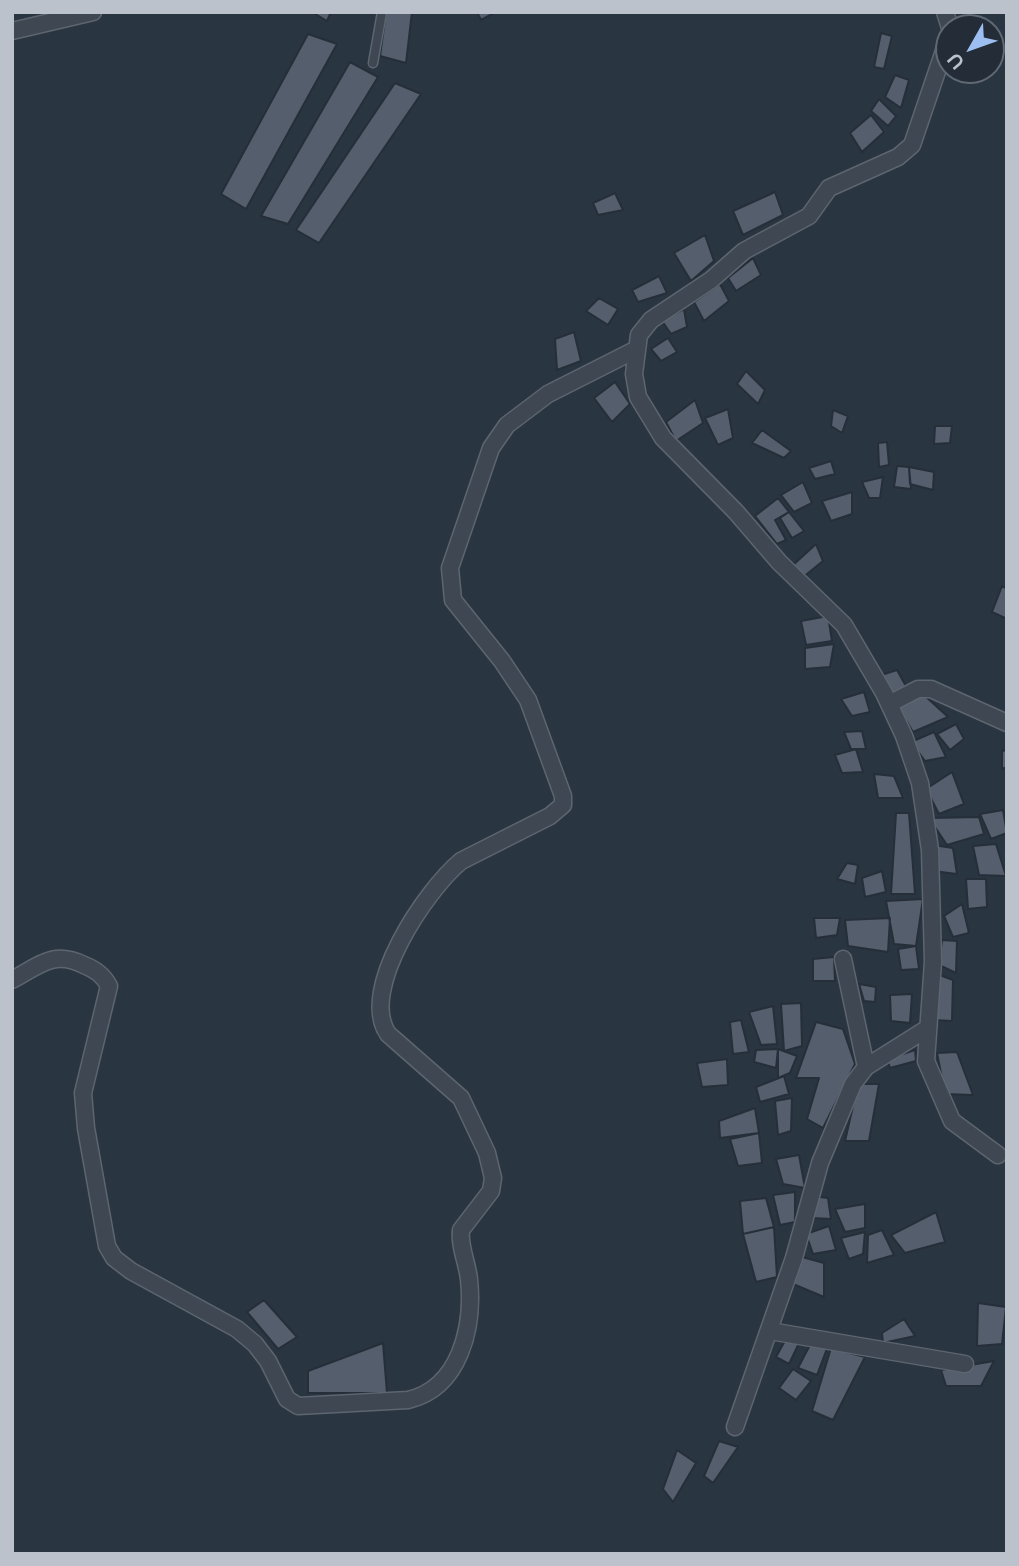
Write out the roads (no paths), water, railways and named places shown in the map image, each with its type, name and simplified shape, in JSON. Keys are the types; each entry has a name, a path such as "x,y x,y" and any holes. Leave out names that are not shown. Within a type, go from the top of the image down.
{"street":[{"path":"12,31 93,12"},
{"path":"935,77 912,145 906,151 830,188 809,216 744,251 710,280 651,320 639,335 634,374 638,397 663,438 736,512 779,562 844,625 904,736 920,783 930,850 933,962 926,1061 946,1111 957,1126 998,1155"},
{"path":"12,981 58,957 70,958 102,974 109,986 83,1093 102,1231 114,1258 131,1271 237,1329 255,1344 268,1361 287,1399 298,1406 408,1400 421,1397 448,1378 463,1344 469,1300 469,1280 461,1230 491,1191 493,1178 487,1153 463,1101 388,1034 381,1024 379,999 390,963 422,907 452,868 461,860 550,816 563,804 563,796 528,700 509,671 453,600 450,568 491,448 507,425 548,394 635,350"},
{"path":"889,704 918,689 931,689 1007,723"},
{"path":"843,959 866,1067"},
{"path":"735,1427 770,1331 820,1163 853,1084 866,1067 928,1028"},
{"path":"770,1331 965,1364"}],"lane":[{"path":"373,64 382,12"}]}
